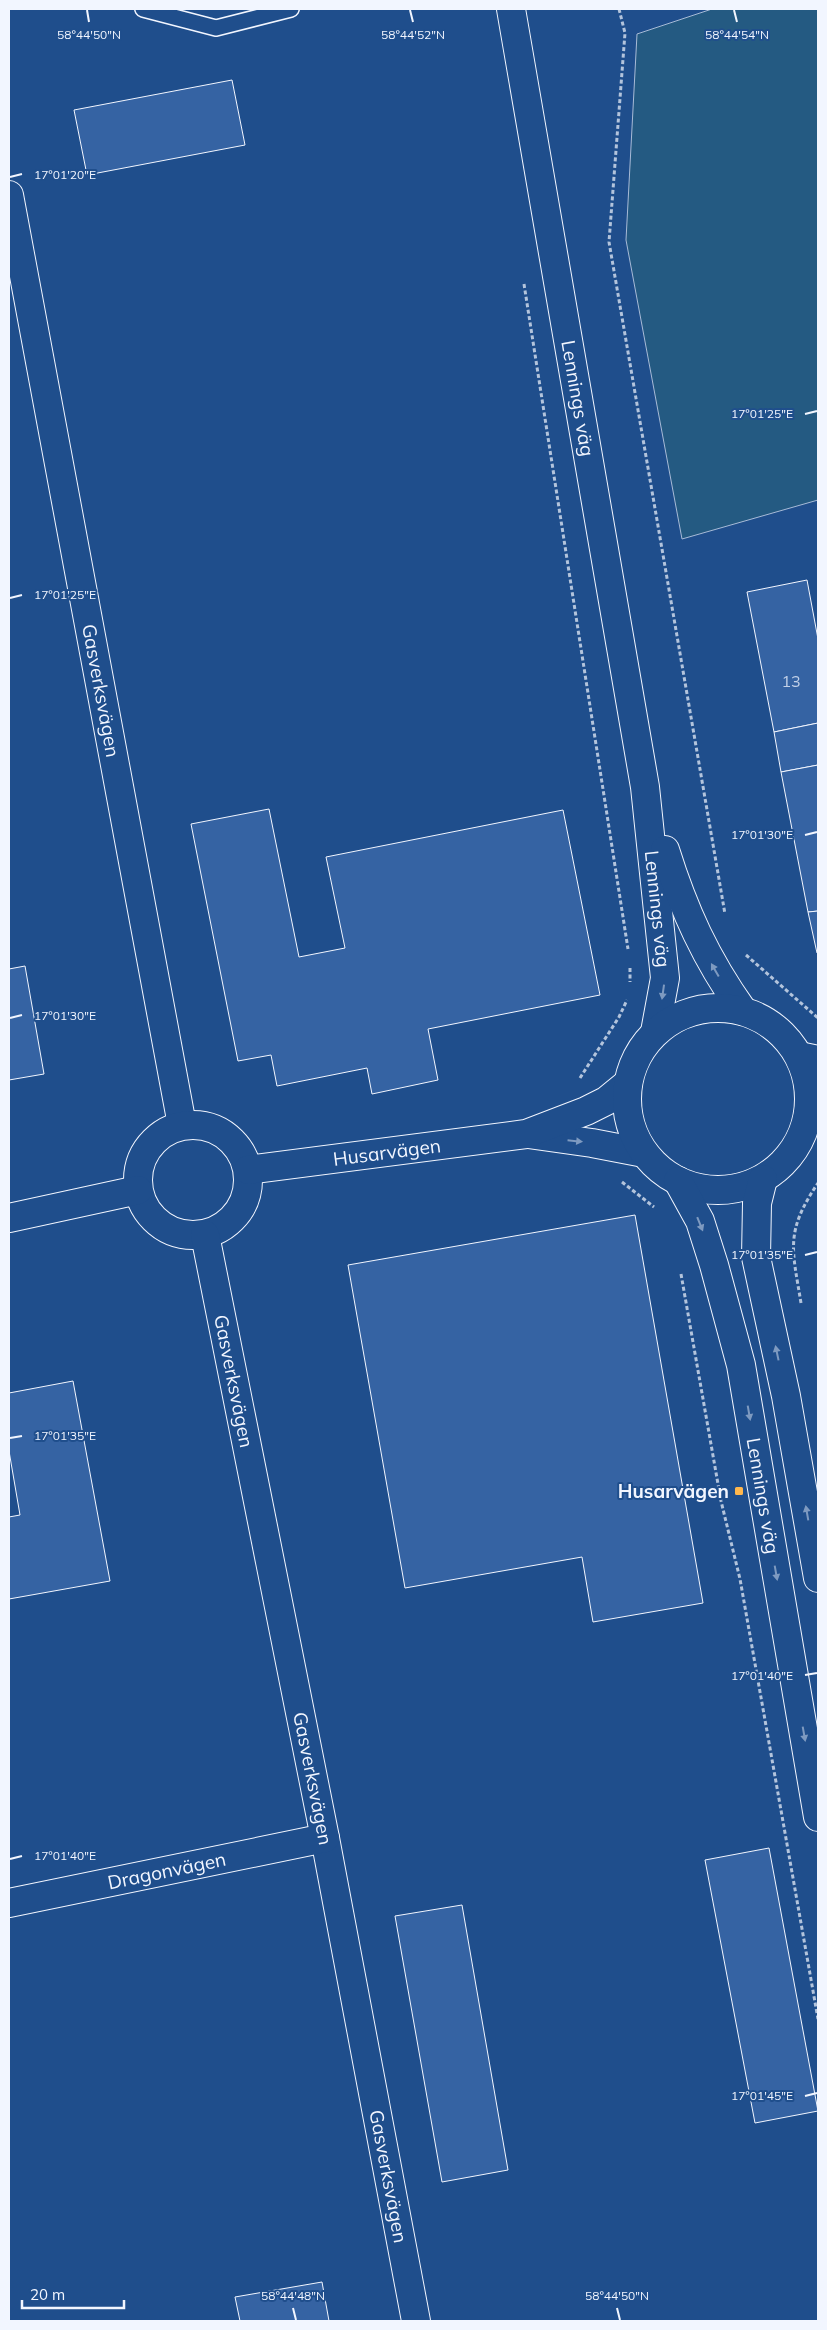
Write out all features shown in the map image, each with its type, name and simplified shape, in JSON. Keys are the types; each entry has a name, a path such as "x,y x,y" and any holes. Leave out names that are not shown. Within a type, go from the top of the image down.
{"street":[{"name":"Lennings väg","path":"511,9 645,787 665,978 656,1032"},
{"name":"Gasverksvägen","path":"9,195 182,1126"},
{"name":"Lennings väg","path":"645,787 675,884 701,945 718,977 743,1011"},
{"path":"720,1007 743,1011 760,1018 776,1028 809,1058 807,1075 813,1113 800,1141 784,1163 763,1179 742,1188 721,1191 699,1189 678,1181 659,1169 644,1153 632,1132 627,1108 628,1083 638,1055 656,1032 674,1018 696,1010 720,1007"},
{"name":"Husarvägen","path":"248,1170 526,1134 606,1102 628,1083"},
{"path":"199,1125 216,1130 231,1139 241,1153 248,1170 248,1187 244,1204 234,1218 221,1229 205,1235 187,1236 170,1231 155,1221 144,1207 138,1190 138,1173 143,1156 152,1142 166,1132 182,1126 199,1125"},
{"name":"Husarvägen","path":"526,1134 592,1142 644,1153"},
{"path":"763,1179 757,1203 756,1257 786,1396 818,1578"},
{"name":"Lennings väg","path":"678,1181 700,1221 741,1365 817,1805"},
{"path":"9,1218 138,1190"},
{"name":"Gasverksvägen","path":"205,1235 324,1838 416,2321"},
{"name":"Dragonvägen","path":"9,1903 324,1838"}],"lane":[{"path":"143,9 216,28 291,9"}],"path":[{"path":"619,9 625,33 609,242 726,921"},
{"path":"742,952 818,1018"},
{"path":"801,1306 793,1250 795,1226 804,1204 818,1183"}],"shaded area":[{"path":"712,9 818,9 818,500 682,539 626,240 637,34"}],"building":[{"path":"232,80 245,145 87,175 74,110"},
{"path":"807,580 818,639 818,723 774,732 747,592"},
{"path":"818,723 818,765 781,772 774,732"},
{"path":"818,765 818,911 808,912 781,772"},
{"path":"269,809 299,957 345,948 326,857 563,810 600,995 428,1029 438,1080 372,1094 367,1068 277,1086 271,1055 238,1061 191,824"},
{"path":"818,911 818,952 817,953 808,912"},
{"path":"25,966 44,1074 9,1080 9,969"},
{"path":"635,1215 703,1603 593,1622 582,1557 405,1588 348,1265"},
{"path":"73,1381 110,1581 9,1599 9,1517 20,1515 9,1451 9,1393"},
{"path":"769,1848 818,2111 755,2123 705,1860"},
{"path":"462,1905 508,2170 442,2182 395,1916"},
{"path":"322,2282 329,2321 240,2321 235,2297"}],"place":[{"name":"Husarvägen","path":"739,1491"}]}
